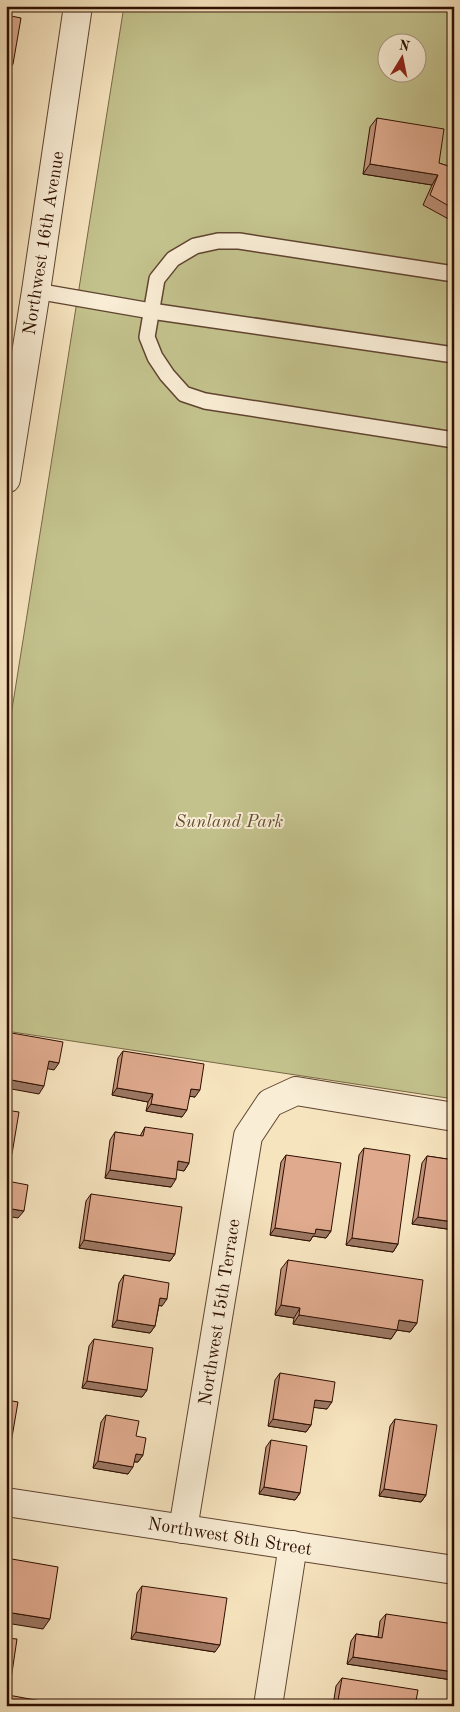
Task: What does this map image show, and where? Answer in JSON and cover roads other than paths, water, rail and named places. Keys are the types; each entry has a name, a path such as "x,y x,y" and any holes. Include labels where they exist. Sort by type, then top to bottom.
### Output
{"street":[{"name":"Northwest 16th Avenue","path":"6,479 78,6"},
{"name":"Northwest 15th Terrace","path":"183,1529 248,1136 270,1103 296,1091 454,1117"},
{"name":"Northwest 8th Street","path":"6,1502 454,1570"},
{"path":"268,1706 292,1545"}],"lane":[{"path":"454,274 240,241 218,241 195,246 173,259 157,279 147,337 155,357 167,375 184,394 205,401 454,440"},
{"path":"36,291 151,311 454,355"}],"park label":[{"name":"Sunland Park","path":"229,821"}]}
